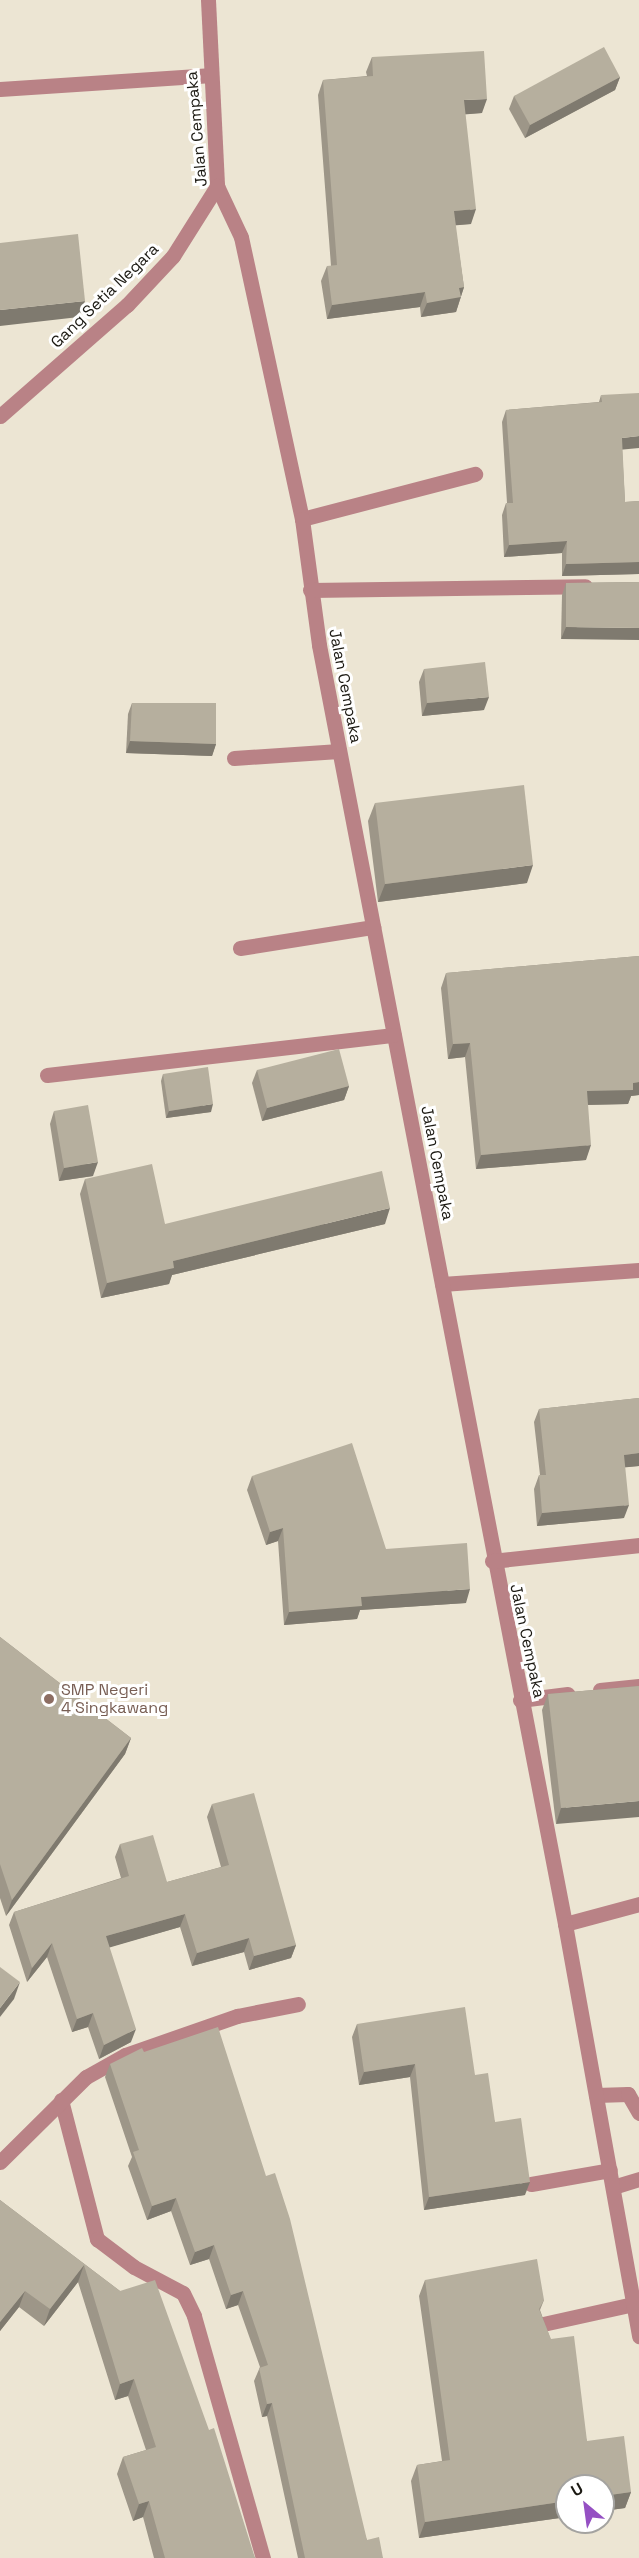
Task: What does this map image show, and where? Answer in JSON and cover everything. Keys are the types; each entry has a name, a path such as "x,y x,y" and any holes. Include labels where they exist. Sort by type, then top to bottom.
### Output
{"street":[{"name":"Jalan Cempaka","path":"208,0 209,75 217,186 241,237 302,519 332,752 373,927 394,1035 492,1561 565,1924 639,2336"},
{"path":"0,88 209,75"},
{"name":"Gang Setia Negara","path":"0,416 127,304 173,256 217,186"},
{"path":"302,519 475,474"},
{"path":"310,590 606,585"},
{"path":"234,758 332,752"},
{"path":"240,948 373,927"},
{"path":"47,1076 344,1044 394,1035"},
{"path":"442,1284 639,1270"},
{"path":"492,1561 639,1545"},
{"path":"520,1700 639,1686"},
{"path":"565,1924 639,1904"},
{"path":"0,2162 61,2100 125,2055 237,2016 298,2004"},
{"path":"596,2095 628,2094 639,2113"},
{"path":"61,2100 97,2239 135,2267 183,2293 194,2316 263,2558"},
{"path":"531,2184 610,2170"},
{"path":"613,2187 639,2179"},
{"path":"543,2324 633,2304"}],"building":[{"path":"604,47 620,77 530,125 514,96"},
{"path":"484,51 487,99 464,100 476,209 454,211 464,287 459,288 461,297 427,303 425,292 332,305 327,266 337,265 323,80 373,76 372,57"},
{"path":"78,234 85,301 0,310 0,243"},
{"path":"639,393 639,436 622,438 625,502 639,501 639,562 566,564 567,541 509,545 506,503 513,503 506,410 602,402 601,395"},
{"path":"639,582 639,628 566,627 566,583"},
{"path":"485,662 489,697 427,703 424,669"},
{"path":"132,703 216,703 216,744 130,741"},
{"path":"524,785 533,865 385,884 375,803"},
{"path":"639,956 639,1082 633,1083 633,1090 587,1091 591,1145 481,1155 470,1043 453,1044 446,973"},
{"path":"339,1049 349,1086 267,1108 257,1070"},
{"path":"208,1067 213,1104 169,1111 163,1074"},
{"path":"88,1105 98,1162 64,1168 54,1111"},
{"path":"152,1164 165,1224 382,1171 390,1208 173,1261 174,1268 107,1283 85,1179"},
{"path":"639,1398 639,1453 624,1455 629,1505 542,1513 539,1475 546,1475 539,1409"},
{"path":"352,1443 386,1549 467,1543 470,1589 361,1597 362,1606 289,1612 283,1528 270,1532 252,1476"},
{"name":"SMP Negeri 4 Singkawang","path":"0,1637 131,1738 12,1900 0,1864"},
{"path":"639,1686 639,1801 561,1808 548,1694"},
{"path":"254,1793 296,1945 254,1956 249,1938 197,1953 185,1914 106,1936 136,2029 104,2045 93,2013 77,2019 52,1943 32,1968 14,1912 129,1876 120,1844 153,1835 167,1882 229,1865 212,1804"},
{"path":"0,1967 20,1982 0,2008"},
{"path":"465,2007 475,2075 488,2073 495,2122 521,2118 530,2182 429,2197 415,2064 364,2072 357,2024"},
{"path":"218,2027 266,2176 275,2173 290,2219 367,2540 379,2537 383,2558 305,2558 272,2403 267,2404 259,2368 268,2365 243,2291 231,2295 214,2245 195,2252 176,2198 152,2206 133,2152 139,2150 110,2064 142,2048 144,2052"},
{"path":"0,2200 120,2291 155,2280 209,2430 214,2428 255,2558 165,2558 149,2501 139,2504 123,2457 156,2447 134,2379 120,2384 84,2265 50,2309 25,2291 0,2322"},
{"path":"537,2259 544,2300 539,2309 551,2339 574,2336 587,2441 624,2436 631,2492 615,2494 615,2474 555,2474 555,2503 425,2522 417,2465 450,2460 425,2280"}],"place":[{"name":"SMP Negeri 4 Singkawang","path":"49,1699"}]}
